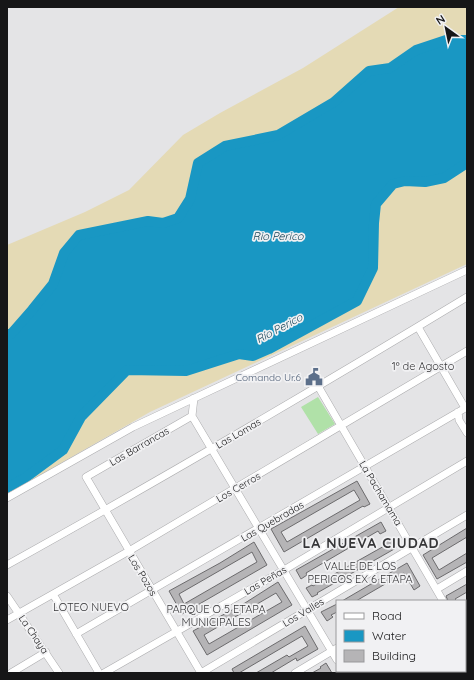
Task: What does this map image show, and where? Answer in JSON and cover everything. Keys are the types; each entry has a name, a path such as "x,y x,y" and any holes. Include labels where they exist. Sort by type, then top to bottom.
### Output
{"street":[{"path":"7,498 133,427 467,270"},
{"name":"Las Lomas","path":"7,565 105,511 467,297"},
{"path":"418,327 466,407"},
{"name":"Los Cerros","path":"7,620 129,551 234,488 341,427 467,351"},
{"name":"La Pachamama","path":"318,386 442,600"},
{"path":"194,398 192,416 234,488 334,650 295,673"},
{"name":"Las Quebradas","path":"76,634 466,407"},
{"path":"458,412 467,434"},
{"name":"Las Barrancas","path":"86,477 192,416"},
{"name":"Las Peñas","path":"104,673 284,570 467,461"},
{"name":"Los Pozos","path":"86,477 201,673"},
{"name":"Los Valles","path":"201,673 467,515"},
{"path":"437,590 467,571"},
{"path":"53,594 99,673"},
{"name":"La Chaya","path":"7,596 59,673"},
{"path":"11,673 46,652"}],"green space":[{"path":"318,397 335,424 318,434 301,407"},
{"path":"467,628 467,673 391,673 466,672"}],"sand":[{"name":"Rio Perico","path":"399,7 467,7 467,264 150,412 7,494 7,245 85,212 129,190 183,135 303,68"}],"water":[{"name":"Rio Perico","path":"446,40 467,40 467,163 444,178 425,182 405,181 393,184 376,204 373,268 357,301 269,349 253,356 239,354 186,371 127,370 81,417 63,450 25,478 7,488 7,334 11,334 53,284 64,253 79,235 148,221 163,223 178,218 190,199 198,163 225,146 278,135 334,102 369,71 390,68 416,50"}],"building":[{"path":"357,481 370,504 364,507 363,506 284,552 271,529","holes":["354,490 360,500 287,542 281,532"]},
{"path":"381,522 386,531 380,534 378,531 306,573 307,575 301,579 296,570"},
{"path":"467,528 467,537 432,558 439,570 467,553 467,562 437,579 423,555"},
{"path":"391,539 396,548 317,593 318,594 312,597 306,588 312,585 313,586 386,545 385,542"},
{"path":"254,542 267,565 182,614 169,591 220,563","holes":["252,552 257,562 184,604 179,594"]},
{"path":"407,563 420,586 414,590 404,573 358,600 344,600"},
{"path":"278,582 292,605 207,655 193,631 245,603","holes":["276,593 282,602 209,644 204,635"]},
{"path":"467,584 467,592 455,599 456,600 448,600 446,596"},
{"path":"336,604 336,612 331,615 333,617 327,621 321,612"},
{"path":"305,626 318,649 297,661 296,658 271,673 256,673 287,655 289,657 308,646 302,636 239,673 234,673 232,669"},
{"path":"326,663 332,673 312,673 321,668 320,667"}],"waterway":[{"name":"Río Perico","path":"7,334 11,334 53,284 64,253 79,235 148,221 163,223 178,218 190,199 198,163 225,146 278,135 334,102 369,71 390,68 416,50 446,40 467,40"},
{"name":"Río Perico","path":"7,488 25,478 63,450 81,417 127,370 186,371 239,354 253,356 269,349 357,301 373,268 376,204 393,184 405,181 425,182 444,178 467,163"}],"place":[{"name":"Comando Ur.6","path":"314,377"}],"district":[{"name":"1º de Agosto","path":"423,366"},
{"name":"LA NUEVA CIUDAD","path":"371,543"},
{"name":"VALLE DE LOS PERICOS EX 6 ETAPA","path":"360,572"},
{"name":"LOTEO NUEVO","path":"91,607"},
{"name":"PARQUE O 5 ETAPA MUNICIPALES","path":"216,615"}]}
